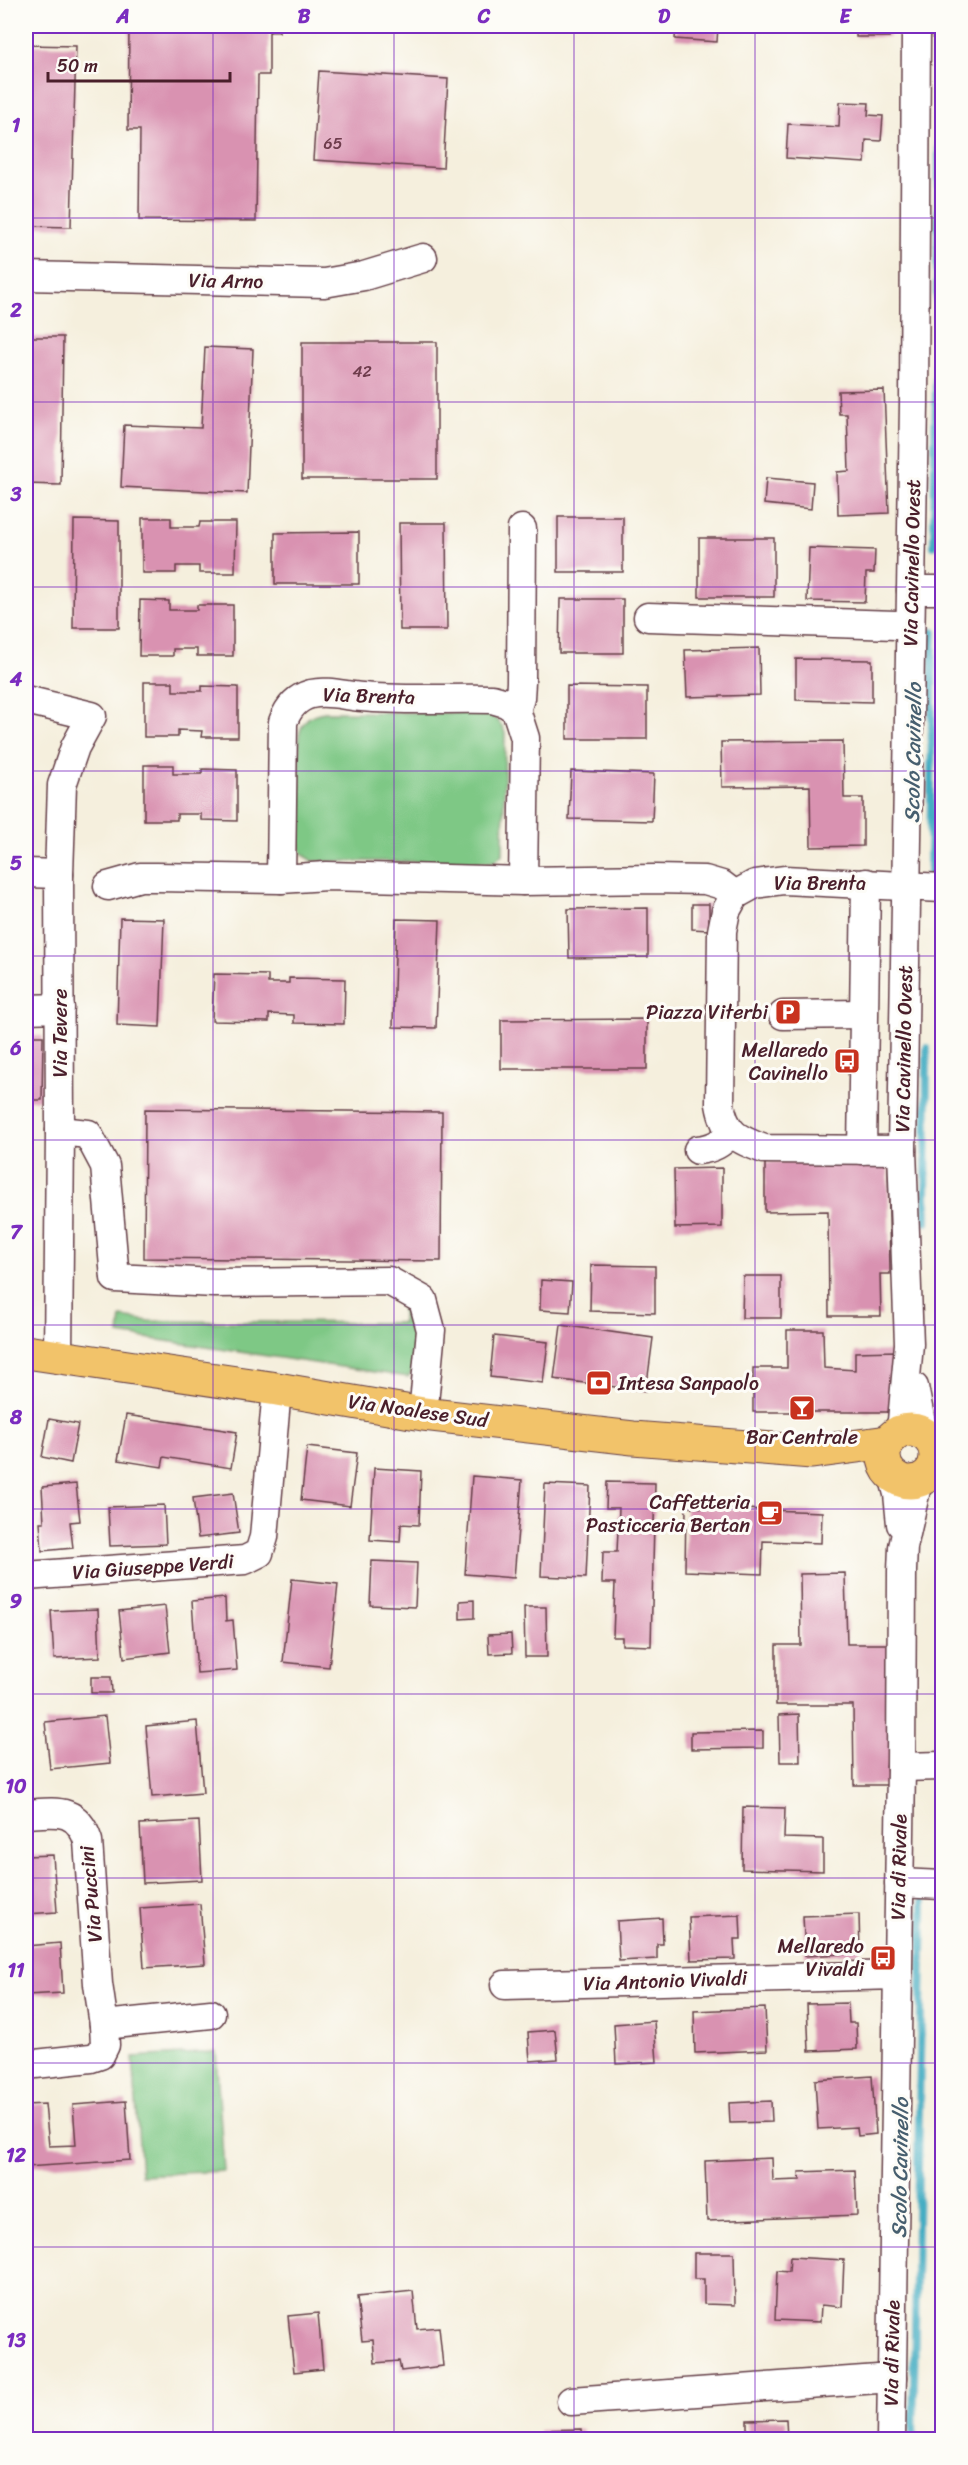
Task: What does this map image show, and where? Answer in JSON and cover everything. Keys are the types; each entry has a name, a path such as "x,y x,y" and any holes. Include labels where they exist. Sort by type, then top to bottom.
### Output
{"main road":[{"name":"Via Noalese Sud","path":"26,1352 277,1389 423,1414 633,1438 812,1452 916,1455"}],"street":[{"name":"Via Cavinello Ovest","path":"916,26 911,590 902,1150 908,1352 916,1455"},
{"name":"Via Arno","path":"26,276 324,283 364,276 423,258"},
{"path":"522,529 521,682 520,698 516,710 525,738 523,881"},
{"path":"911,590 942,590"},
{"path":"648,617 910,623"},
{"name":"Via Brenta","path":"281,879 283,722 287,710 295,701 310,694 328,692 362,697 492,699 506,703 516,710"},
{"name":"Via Tevere","path":"26,700 92,716 75,747 62,785 59,874 58,1357"},
{"path":"26,873 59,874"},
{"path":"108,886 140,877 281,879 326,876 523,881 705,880 722,885 735,895 726,911 722,931 720,1104 723,1118 731,1133 744,1142 764,1149 902,1150"},
{"name":"Via Brenta","path":"735,895 755,884 783,880 942,888"},
{"path":"862,1150 862,1014 866,883"},
{"path":"26,1009 60,1008"},
{"path":"783,1015 862,1014"},
{"path":"60,1131 88,1134 105,1166 115,1278 215,1283 390,1281 423,1300 431,1330 423,1414"},
{"path":"698,1149 720,1145 731,1133"},
{"name":"Via Giuseppe Verdi","path":"26,1576 245,1560 259,1552 264,1537 277,1389"},
{"name":"Via di Rivale","path":"891,2439 903,1547 916,1455"},
{"path":"901,1767 942,1766"},
{"name":"Via Puccini","path":"26,1814 51,1812 68,1814 83,1826 88,1841 98,1984 105,2045 100,2055 91,2058 26,2065"},
{"path":"899,1883 942,1886"},
{"name":"Via Antonio Vivaldi","path":"505,1985 898,1975"},
{"path":"104,2025 211,2013"},
{"path":"571,2401 892,2378"}],"green space":[{"path":"325,712 480,713 496,719 505,733 503,854 494,862 313,861 302,854 298,839 299,735 302,725 308,719 315,714"},
{"path":"402,1306 414,1313 420,1339 416,1364 408,1377 119,1334 121,1317 149,1321 402,1323"},
{"path":"216,2052 224,2171 141,2175 133,2057"}],"building":[{"path":"129,26 279,26 279,32 269,32 269,75 258,75 256,221 139,220 140,130 128,130"},
{"path":"676,26 718,26 717,42 675,39"},
{"path":"856,26 889,26 889,37 856,37"},
{"path":"26,45 76,46 71,227 26,226"},
{"path":"319,71 448,79 443,168 313,160"},
{"path":"840,102 869,103 868,115 883,116 881,141 866,140 865,163 786,158 788,124 839,127"},
{"path":"26,337 63,337 61,485 26,484"},
{"path":"302,342 437,342 437,479 302,479"},
{"path":"205,347 253,349 247,493 121,487 124,425 201,428"},
{"path":"884,390 889,513 838,515 837,472 849,471 847,414 839,414 838,391"},
{"path":"766,478 813,482 811,509 764,504"},
{"path":"558,517 623,517 623,572 558,572"},
{"path":"142,518 171,518 171,527 199,527 200,522 236,522 235,573 199,573 199,566 176,566 176,573 142,573"},
{"path":"74,520 119,521 119,628 73,628"},
{"path":"399,523 446,523 447,630 400,630"},
{"path":"359,532 359,584 275,584 275,533"},
{"path":"699,538 774,538 774,597 699,597"},
{"path":"809,548 875,550 874,573 866,573 865,602 807,601"},
{"path":"560,599 623,599 623,653 559,653"},
{"path":"140,600 169,601 169,610 197,610 197,605 233,605 233,656 197,656 197,649 173,649 173,656 139,656"},
{"path":"759,648 760,695 687,697 685,650"},
{"path":"796,659 872,660 872,702 796,700"},
{"path":"144,682 173,682 173,691 202,691 202,686 238,687 238,737 201,737 202,731 178,730 178,737 144,737"},
{"path":"567,686 647,687 647,739 567,739"},
{"path":"843,741 844,798 863,798 863,846 811,847 810,786 722,787 721,742"},
{"path":"144,765 173,765 173,774 202,774 202,769 237,770 237,821 201,820 201,814 177,814 177,820 144,820"},
{"path":"571,771 654,774 652,821 569,819"},
{"path":"692,904 709,904 709,930 692,929"},
{"path":"648,908 648,957 569,958 568,909"},
{"path":"120,918 164,919 160,1027 117,1025"},
{"path":"396,919 440,920 436,1028 393,1027"},
{"path":"214,974 268,975 268,983 289,983 289,978 345,979 344,1024 294,1023 294,1015 269,1014 269,1022 212,1021"},
{"path":"647,1019 647,1069 501,1069 501,1020"},
{"path":"26,1036 43,1036 42,1100 26,1100"},
{"path":"145,1109 442,1112 441,1261 144,1258"},
{"path":"888,1161 890,1274 880,1274 881,1316 829,1316 828,1211 765,1212 765,1162"},
{"path":"722,1168 722,1227 675,1228 674,1169"},
{"path":"591,1265 655,1266 655,1313 590,1311"},
{"path":"743,1276 781,1276 781,1318 742,1318"},
{"path":"541,1280 572,1282 570,1312 540,1310"},
{"path":"561,1325 653,1338 646,1391 554,1379"},
{"path":"787,1330 823,1330 824,1368 855,1370 855,1352 897,1351 897,1381 891,1381 892,1412 753,1412 753,1368 787,1368"},
{"path":"494,1336 548,1342 543,1383 490,1377"},
{"path":"126,1415 237,1432 231,1468 164,1457 162,1467 118,1460"},
{"path":"49,1419 78,1424 71,1463 42,1457"},
{"path":"307,1447 357,1453 350,1506 301,1500"},
{"path":"374,1468 421,1471 419,1525 401,1524 400,1542 370,1540"},
{"path":"472,1476 522,1480 514,1578 465,1574"},
{"path":"607,1482 655,1483 651,1646 622,1645 622,1637 613,1637 615,1583 602,1583 603,1552 617,1552 619,1508 606,1508"},
{"path":"76,1484 80,1521 70,1522 73,1548 42,1551 40,1522 44,1522 42,1487"},
{"path":"545,1484 590,1486 586,1578 541,1576"},
{"path":"233,1493 239,1533 198,1538 193,1498"},
{"path":"164,1505 166,1544 110,1546 108,1507"},
{"path":"686,1507 822,1512 821,1543 763,1541 762,1574 685,1571"},
{"path":"372,1561 417,1563 415,1607 370,1605"},
{"path":"845,1573 847,1644 891,1644 892,1785 854,1785 853,1705 776,1705 776,1645 801,1645 800,1574"},
{"path":"292,1579 338,1584 329,1667 283,1662"},
{"path":"225,1598 226,1621 233,1620 237,1670 197,1673 192,1601"},
{"path":"474,1600 474,1618 460,1619 460,1601"},
{"path":"165,1606 170,1652 124,1658 119,1611"},
{"path":"524,1607 546,1607 547,1657 525,1657"},
{"path":"98,1609 100,1657 54,1659 51,1611"},
{"path":"511,1634 512,1653 489,1654 488,1635"},
{"path":"91,1677 111,1677 112,1693 91,1693"},
{"path":"799,1714 800,1762 780,1762 779,1715"},
{"path":"105,1716 110,1763 50,1769 45,1722"},
{"path":"197,1721 203,1793 152,1797 146,1726"},
{"path":"763,1731 763,1748 691,1749 691,1732"},
{"path":"743,1807 785,1808 784,1838 823,1839 823,1871 742,1869"},
{"path":"199,1821 202,1880 143,1883 140,1824"},
{"path":"53,1855 57,1912 26,1914 26,1856"},
{"path":"200,1904 205,1964 144,1968 140,1908"},
{"path":"859,1914 860,1953 805,1956 803,1916"},
{"path":"740,1915 741,1939 734,1939 735,1959 691,1960 689,1917"},
{"path":"662,1918 663,1944 657,1944 657,1959 619,1961 617,1921"},
{"path":"60,1943 63,1993 26,1995 26,1946"},
{"path":"848,2003 849,2023 856,2023 857,2049 809,2051 807,2004"},
{"path":"765,2008 767,2050 695,2053 694,2011"},
{"path":"654,2021 657,2062 616,2064 614,2024"},
{"path":"555,2030 558,2059 530,2061 528,2032"},
{"path":"872,2076 876,2134 858,2136 857,2127 818,2129 815,2080"},
{"path":"126,2101 130,2160 26,2167 26,2105 45,2104 49,2146 76,2145 73,2105"},
{"path":"771,2101 772,2122 730,2123 729,2103"},
{"path":"772,2158 773,2181 800,2180 799,2172 855,2170 857,2215 707,2221 705,2161"},
{"path":"694,2253 734,2253 735,2305 704,2304 704,2279 694,2279"},
{"path":"790,2257 844,2260 842,2307 821,2305 820,2322 775,2320 777,2271 789,2272"},
{"path":"413,2291 417,2329 439,2327 443,2366 401,2371 399,2361 375,2363 373,2340 362,2341 357,2297"},
{"path":"318,2313 323,2369 294,2372 288,2316"},
{"path":"786,2419 787,2440 747,2440 747,2420"},
{"path":"582,2429 583,2440 540,2440 539,2430"}],"waterway":[{"name":"Scolo Cavinello","path":"934,546 941,26"},
{"name":"Scolo Cavinello","path":"930,874 933,632"},
{"name":"Scolo Cavinello","path":"926,1222 927,1048"},
{"name":"Scolo Cavinello","path":"913,2440 923,1898"}],"place":[{"name":"Piazza Viterbi","path":"788,1012"},
{"name":"Mellaredo Cavinello","path":"847,1061"},
{"name":"Intesa Sanpaolo","path":"599,1383"},
{"name":"Bar Centrale","path":"802,1408"},
{"name":"Caffetteria Pasticceria Bertan","path":"770,1513"},
{"name":"Mellaredo Vivaldi","path":"883,1958"}]}
